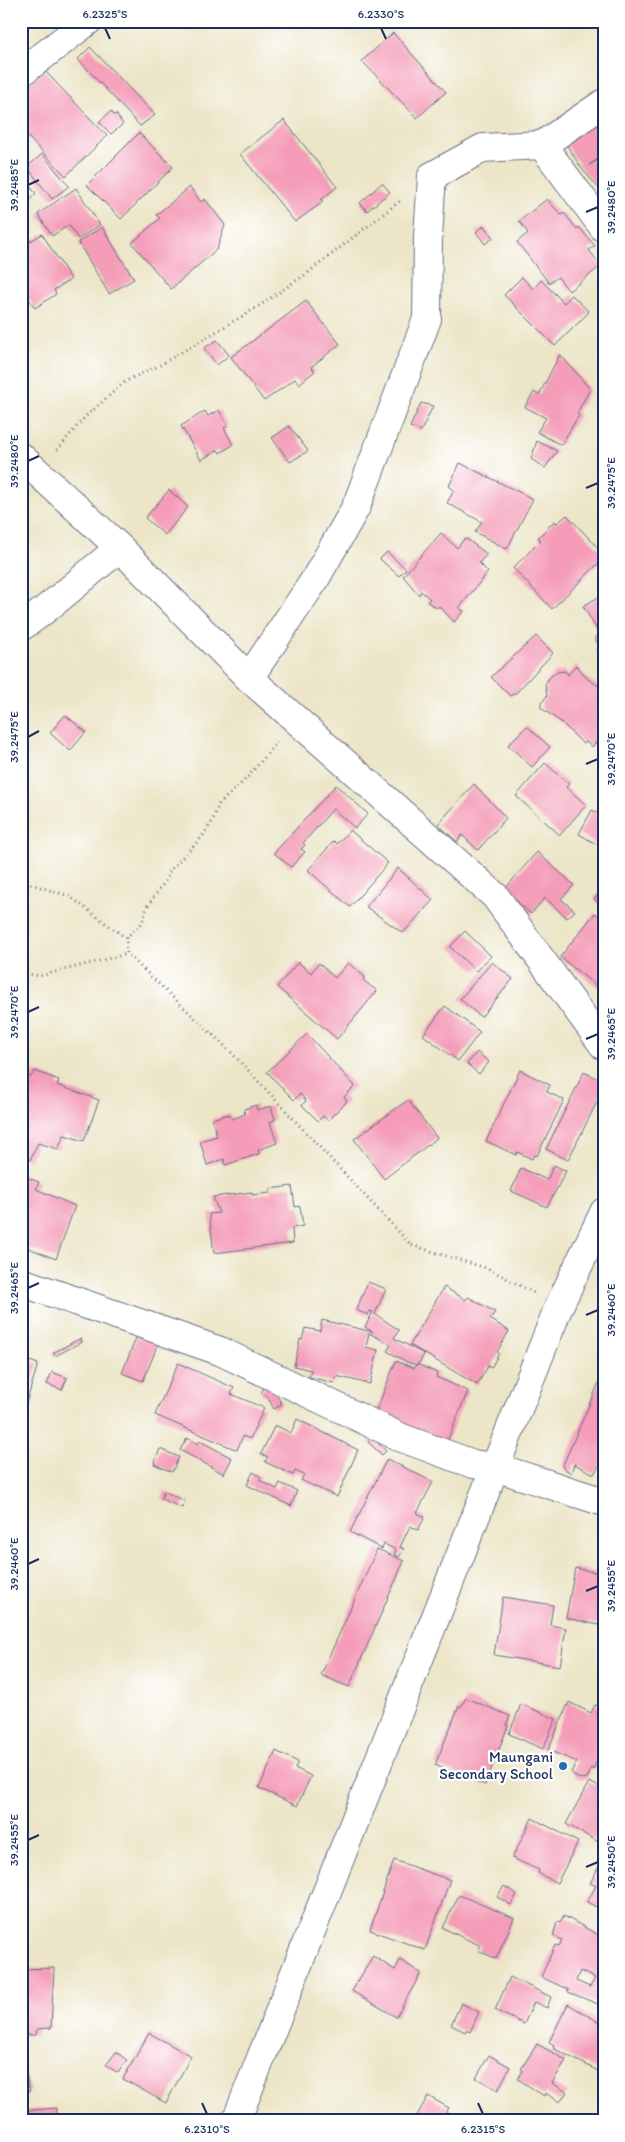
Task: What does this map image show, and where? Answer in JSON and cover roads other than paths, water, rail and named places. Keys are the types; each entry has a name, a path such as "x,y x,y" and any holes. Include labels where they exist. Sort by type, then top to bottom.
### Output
{"street":[{"path":"21,73 88,21"},
{"path":"249,678 314,581 356,508 427,319 428,237 432,176 483,148 542,145 604,103"},
{"path":"542,145 604,228"},
{"path":"30,464 120,548 249,678 496,896 604,1046"},
{"path":"21,626 38,616 66,590 120,548"},
{"path":"236,2121 559,1306 604,1212"},
{"path":"21,1282 220,1351 402,1438 473,1464 495,1467 604,1502"}],"place":[{"name":"Maungani Secondary School","path":"563,1766"}]}
